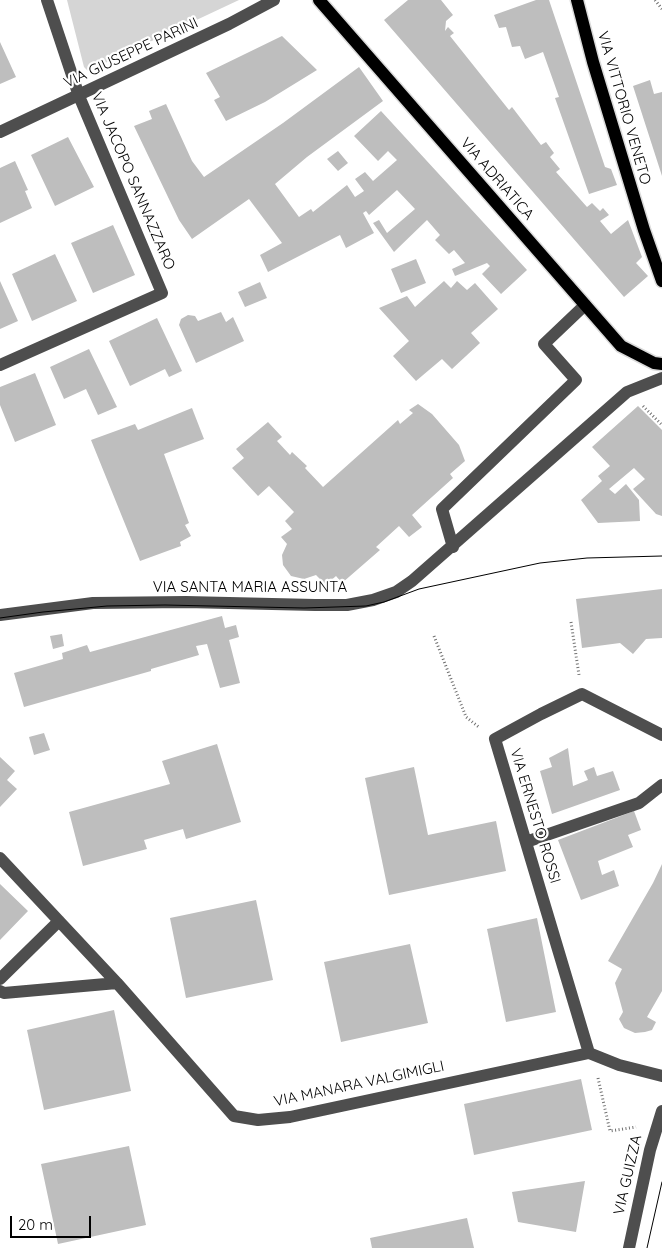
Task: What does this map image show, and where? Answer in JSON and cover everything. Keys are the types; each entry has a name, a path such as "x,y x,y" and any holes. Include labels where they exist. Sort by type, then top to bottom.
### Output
{"main road":[{"name":"VIA ADRIATICA","path":"319,0 621,346 654,363 662,364"},
{"name":"VIA VITTORIO VENETO","path":"577,0 596,71 644,230 662,281"}],"street":[{"name":"VIA JACOPO SANNAZZARO","path":"0,365 162,293 79,96 47,0"},
{"name":"VIA GIUSEPPE PARINI","path":"0,132 229,24 274,0"},
{"path":"453,547 442,509 576,380 544,344 585,305"},
{"name":"VIA SANTA MARIA ASSUNTA","path":"0,615 93,603 118,602 315,605 365,602 396,592 453,547 627,392 662,378"},
{"name":"VIA ERNESTO ROSSI","path":"589,1053 495,739 582,694 662,735"},
{"path":"526,842 639,803 662,785"},
{"name":"VIA MANARA VALGIMIGLI","path":"0,858 117,983 234,1116 258,1120 290,1117 589,1053"},
{"path":"0,979 59,921"},
{"path":"0,991 4,994 117,983"},
{"path":"589,1053 619,1065 662,1076"},
{"name":"VIA GUIZZA","path":"629,1248 650,1150 662,1111"}],"path":[{"path":"655,0 662,10"},
{"path":"638,401 662,424"},
{"path":"571,622 576,658"},
{"path":"434,636 466,717 495,739"},
{"path":"598,1077 610,1131 637,1127"}],"shaded area":[{"path":"67,0 239,0 107,62 90,73 84,67"}],"building":[{"path":"408,0 441,0 453,15 446,21 445,31 448,27 454,33 450,36 509,110 512,107 541,145 546,142 554,153 550,157 560,169 556,172 587,207 592,203 600,211 603,208 609,215 600,221 611,234 628,220 642,257 636,263 648,276 624,297 384,20"},
{"path":"536,0 549,0 605,167 611,169 617,185 589,194 555,98 559,97 543,52 525,59 520,46 512,47 506,27 499,28 494,15"},
{"path":"282,36 317,70 265,102 226,121 214,100 220,97 206,73"},
{"path":"0,42 16,77 0,84"},
{"path":"359,67 383,101 307,157 275,184 299,217 311,209 313,212 347,185 355,197 364,191 355,179 365,172 373,181 397,160 388,151 378,161 354,136 381,111 527,270 501,294 482,274 490,266 487,263 455,276 452,269 465,263 454,250 449,254 435,240 440,235 427,220 394,252 373,223 379,220 387,233 415,209 397,190 369,215 366,211 363,213 374,233 346,248 340,235 268,272 260,255 282,243 249,199 192,239 179,220 134,126 152,119 149,111 166,104 192,161 204,177 283,123"},
{"path":"650,80 654,94 662,92 662,176 633,86"},
{"path":"68,137 94,187 55,206 31,155"},
{"path":"338,151 348,163 338,171 327,159"},
{"path":"15,161 28,190 25,191 32,208 0,223 0,168"},
{"path":"113,225 135,275 93,293 71,243"},
{"path":"55,254 77,301 32,321 12,274"},
{"path":"416,259 426,283 401,293 391,269"},
{"path":"0,281 18,321 0,329"},
{"path":"444,281 451,288 457,281 467,290 475,283 498,309 471,333 480,343 452,369 442,359 416,381 393,356 409,341 379,308 407,296 415,307"},
{"path":"260,282 267,298 245,307 238,292"},
{"path":"221,312 226,322 233,317 244,341 196,363 179,325 181,319 188,315 195,316 198,321"},
{"path":"157,318 182,371 169,377 165,369 130,386 109,341"},
{"path":"89,349 117,407 98,415 86,389 64,399 50,367"},
{"path":"35,373 56,425 15,442 0,405 0,387"},
{"path":"418,404 432,414 459,445 465,461 450,474 453,478 412,515 422,527 409,537 399,526 376,547 380,550 342,583 336,576 326,585 316,575 304,579 291,576 283,565 282,555 287,544 281,537 292,529 285,521 294,512 269,486 258,496 232,468 244,458 236,449 268,422 282,437 277,441 290,455 292,452 307,466 305,468 323,487 398,420 400,424 413,413 409,410"},
{"path":"638,406 662,430 662,516 656,514 633,489 645,479 634,468 609,489 615,494 626,484 639,500 640,521 598,523 581,500 602,481 598,476 610,466 592,447"},
{"path":"192,408 204,439 164,454 189,523 185,525 191,536 180,542 181,546 140,561 91,440 135,424 138,430"},
{"path":"662,589 662,638 646,639 633,654 620,643 582,648 576,599"},
{"path":"222,616 225,628 236,625 239,637 229,640 240,683 220,688 207,644 196,646 199,655 151,669 151,671 24,707 14,673 63,659 62,653 87,645 90,652"},
{"path":"62,634 64,646 53,649 50,636"},
{"path":"44,733 50,750 34,755 29,737"},
{"path":"217,744 241,822 186,839 183,829 144,840 147,849 83,866 69,812 170,784 162,761"},
{"path":"568,748 573,786 588,780 584,771 594,767 597,776 613,771 620,790 552,814 540,771 552,767 549,758"},
{"path":"0,757 15,771 7,780 17,789 0,807"},
{"path":"414,767 428,835 496,821 506,871 389,895 365,778"},
{"path":"634,811 641,830 628,835 633,847 598,861 602,875 614,870 619,886 581,900 558,840"},
{"path":"662,864 662,991 647,1017 656,1022 652,1030 635,1033 624,1028 619,1019 623,1012 615,983 622,969 608,961"},
{"path":"0,884 28,911 0,940"},
{"path":"256,900 273,980 186,998 170,918"},
{"path":"537,918 556,1012 506,1022 487,929"},
{"path":"410,944 428,1023 341,1042 324,962"},
{"path":"114,1010 131,1091 44,1110 27,1030"},
{"path":"581,1079 592,1130 474,1155 464,1104"},
{"path":"129,1146 146,1225 58,1244 41,1164"},
{"path":"585,1181 576,1232 518,1222 512,1192"},
{"path":"467,1218 474,1248 372,1248 370,1238"}],"tram line":[{"path":"0,618 107,606 165,605 304,608 366,606 384,602 419,589 540,563 587,558 662,556"},
{"path":"647,1248 662,1182"}]}
